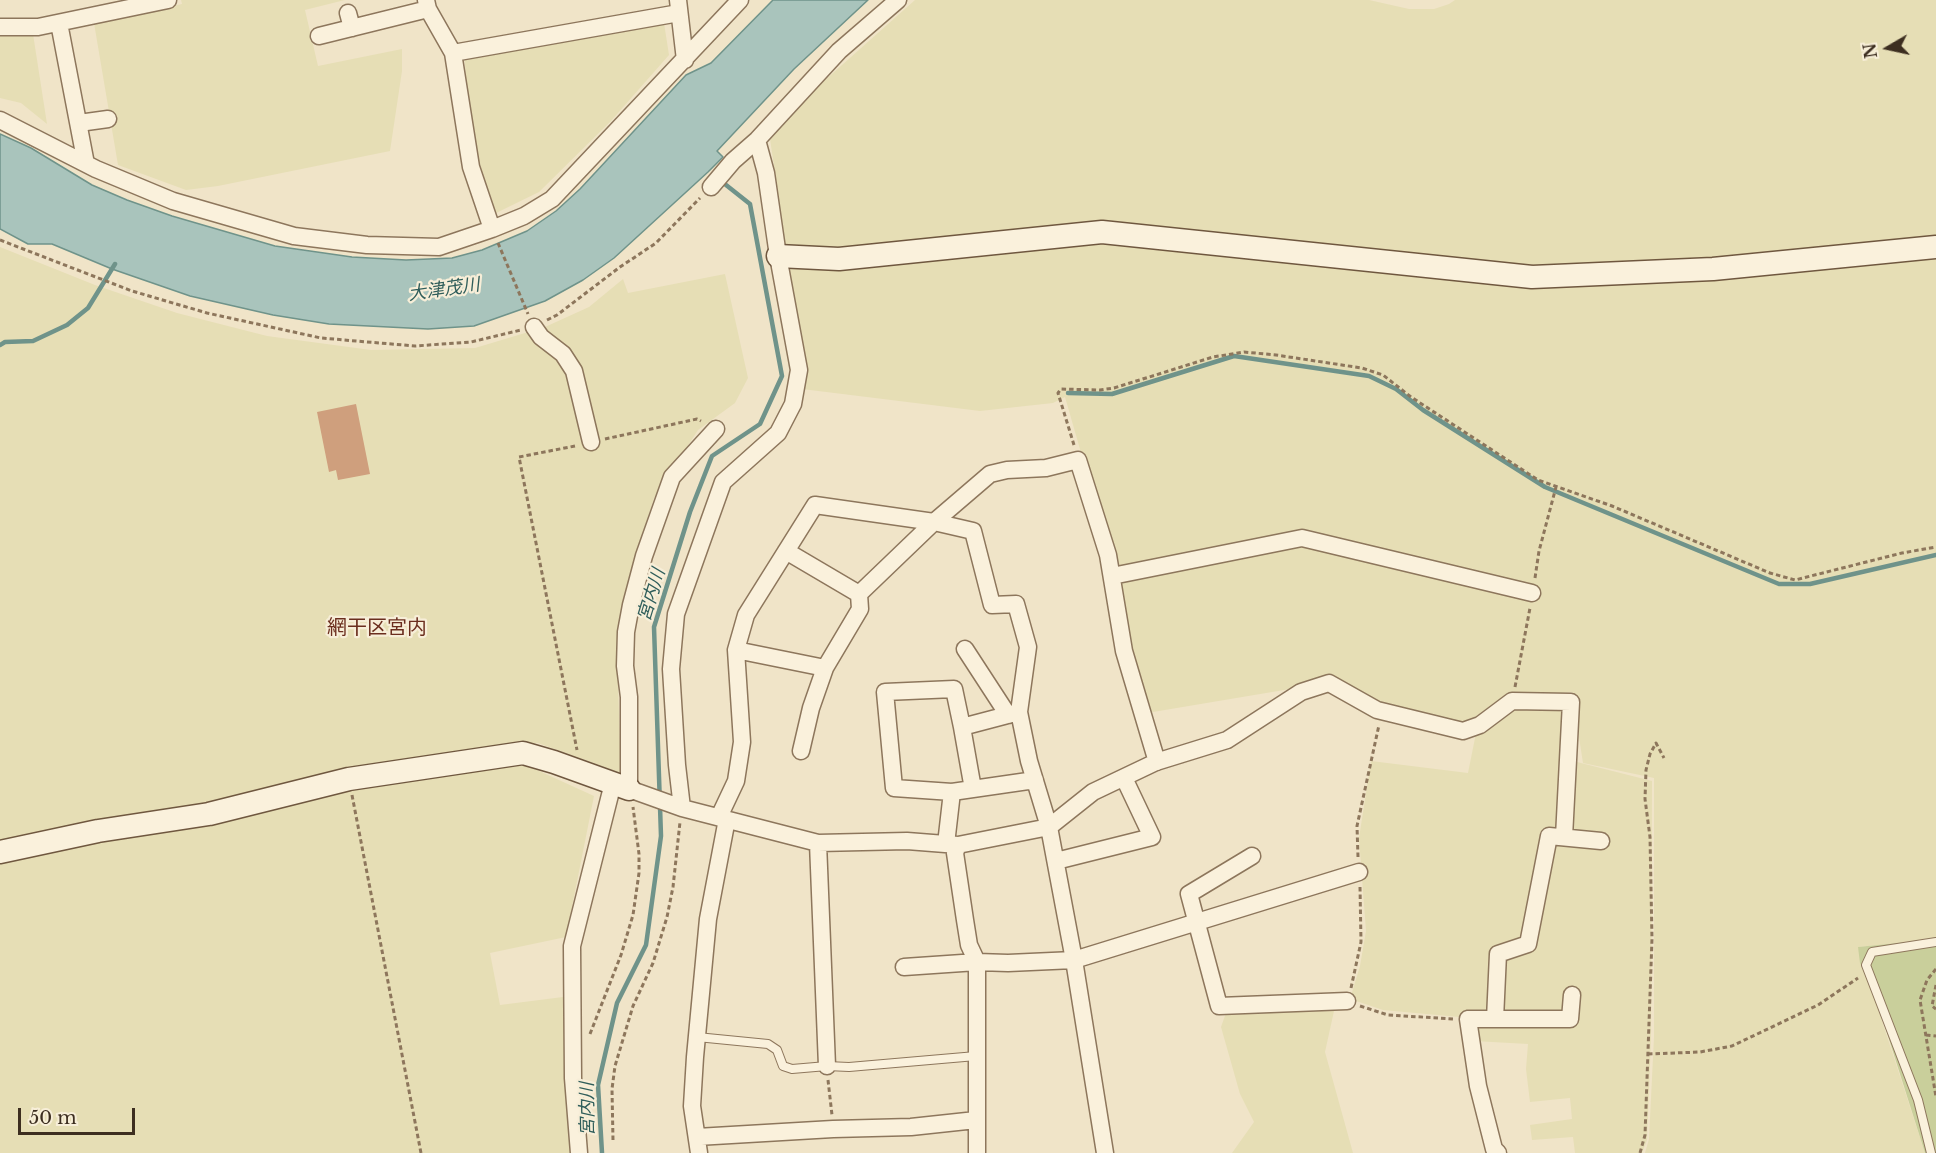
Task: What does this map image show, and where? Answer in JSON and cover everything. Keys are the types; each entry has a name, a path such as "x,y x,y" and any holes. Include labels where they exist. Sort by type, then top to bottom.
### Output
{"street":[{"path":"0,27 38,27 168,0"},
{"path":"0,120 86,164 173,201 294,236 367,245 440,247 494,234 552,199 740,0"},
{"path":"711,187 734,160 757,141 839,51 898,0"},
{"path":"320,36 350,20 427,4 453,53 471,167 494,234"},
{"path":"453,53 678,7 685,60"},
{"path":"60,23 86,164"},
{"path":"79,123 108,119"},
{"path":"682,808 671,669 676,614 723,483 778,433 793,404 799,370 778,256 766,173 757,141"},
{"path":"778,256 839,259 1102,232 1532,277 1713,269 1936,247"},
{"path":"532,324 541,337 563,354 574,371 591,442"},
{"path":"579,1153 573,1078 572,946 621,786 629,697 625,666 626,632 631,605 644,556 672,477 716,429"},
{"path":"801,752 811,708 825,668 860,609 859,594 934,522 990,474 1007,470 1046,468 1078,460 1108,555 1124,651 1157,762"},
{"path":"976,1120 910,1127 833,1129 698,1145 692,1106 708,919 723,818 736,781 742,742 736,650 746,615 815,505 934,522 974,531 992,605 1016,604 1028,647 1013,714"},
{"path":"1112,576 1302,538 1532,593"},
{"path":"786,551 859,594"},
{"path":"964,649 1013,714 1049,827 1074,960 1105,1153"},
{"path":"736,650 825,668"},
{"path":"0,852 98,831 209,814 349,779 523,753 572,768 682,808 818,843 907,841 952,844 1049,827 1093,792 1157,762 1227,740 1301,692 1329,682 1377,710 1463,731 1480,726 1512,701 1571,702 1564,837"},
{"path":"973,789 954,689 885,692 894,788 952,792 973,789 1035,780"},
{"path":"962,727 1013,714"},
{"path":"1056,861 1152,837 1124,778"},
{"path":"952,792 952,844 969,945 976,962 977,1153"},
{"path":"1495,1019 1498,954 1528,944 1549,836 1601,841"},
{"path":"818,843 827,1066"},
{"path":"1252,856 1189,894 1219,1006 1347,1001"},
{"path":"904,967 976,962 1074,960 1359,872"},
{"path":"1498,1153 1494,1149 1478,1086 1468,1018 1570,1019 1572,995"}],"lane":[{"path":"1931,1153 1918,1100 1866,965 1872,952 1936,942"},
{"path":"697,1037 768,1044 777,1050 783,1066 792,1069 849,1067 976,1056"}],"path":[{"path":"0,240 132,291 207,313 321,338 415,346 471,342 557,315 656,243 711,187"},
{"path":"494,234 532,324"},
{"path":"1078,460 1058,393 1061,389 1114,388 1213,357 1244,352 1276,355 1362,368 1383,375 1419,402 1538,480 1612,506 1770,573 1795,580 1902,553 1936,547"},
{"path":"572,768 577,749 519,457 697,419 716,429"},
{"path":"1640,1153 1645,1135 1653,939 1650,837 1645,799 1646,770 1650,754 1656,743 1664,758"},
{"path":"349,779 421,1153"},
{"path":"587,1041 621,955 633,915 639,854 638,835 621,786"},
{"path":"613,1140 612,1089 615,1066 633,1006 652,963 667,917 673,887 682,808"},
{"path":"1936,969 1927,980 1920,1000 1936,1097"},
{"path":"1648,1054 1700,1052 1732,1046 1818,1005 1858,978"},
{"path":"1936,985 1932,1006 1936,1009"},
{"path":"1347,1001 1388,1015 1468,1018"},
{"path":"1926,1035 1936,1036"},
{"path":"827,1066 833,1129"}],"shaded area":[{"path":"181,0 345,0 305,10 318,66 402,49 402,71 390,151 218,186 186,190 118,165 94,23 182,4"},
{"path":"915,0 1369,0 1409,9 1434,9 1455,0 1936,0 1936,939 1858,947 1925,1153 1645,1153 1649,1139 1654,1037 1654,778 1583,763 1572,692 1509,698 1467,725 1378,705 1333,679 1290,689 1147,713 1090,484 1065,397 1053,403 980,411 802,389 778,240 777,186 770,139 787,114"},
{"path":"664,23 669,55 610,122 539,192 492,215 472,140 464,55"},
{"path":"0,34 33,34 47,124 21,103 0,98"},
{"path":"0,247 95,285 177,313 267,336 371,350 475,348 545,327 589,307 623,279 628,293 725,274 748,378 735,403 698,430 654,498 629,577 617,654 621,773 538,743 306,778 231,798 0,845"},
{"path":"1558,707 1573,731 1573,761 1652,781 1651,1039 1647,1140 1642,1153 1575,1153 1573,1137 1532,1140 1530,1125 1572,1119 1570,1098 1530,1102 1526,1069 1528,1044 1474,1041 1470,1018 1383,1010 1350,999 1360,966 1366,931 1359,838 1371,761 1468,773 1476,733 1516,708"},
{"path":"526,765 594,796 566,937 490,953 500,1005 563,997 567,1114 572,1153 0,1153 0,862 357,787"},
{"path":"1313,994 1325,995 1336,1002 1325,1052 1353,1153 1232,1153 1254,1122 1240,1094 1221,1027 1226,1013"}],"green space":[{"path":"1936,939 1936,1153 1925,1153 1875,995 1860,963 1858,947"}],"water":[{"name":"大津茂川","path":"773,0 868,0 794,69 717,151 723,157 614,258 583,280 545,301 474,326 428,329 329,324 273,315 190,296 112,269 52,244 28,244 0,229 0,134 31,148 92,185 127,200 172,216 275,246 352,257 406,260 452,258 482,250 527,231 556,211 580,189 686,75 711,63"}],"building":[{"path":"356,404 370,474 338,480 336,470 329,472 317,412"}],"waterway":[{"name":"宮内川","path":"602,1153 598,1085 617,1003 646,945 661,836 654,627 690,512 712,456 760,424 782,376 750,204 721,181"},
{"path":"0,345 5,342 33,341 67,325 88,308 115,264"},
{"path":"1068,393 1112,394 1234,356 1369,376 1396,389 1423,410 1545,487 1779,584 1810,584 1936,555"}],"district":[{"name":"網干区宮内","path":"377,628"}]}
